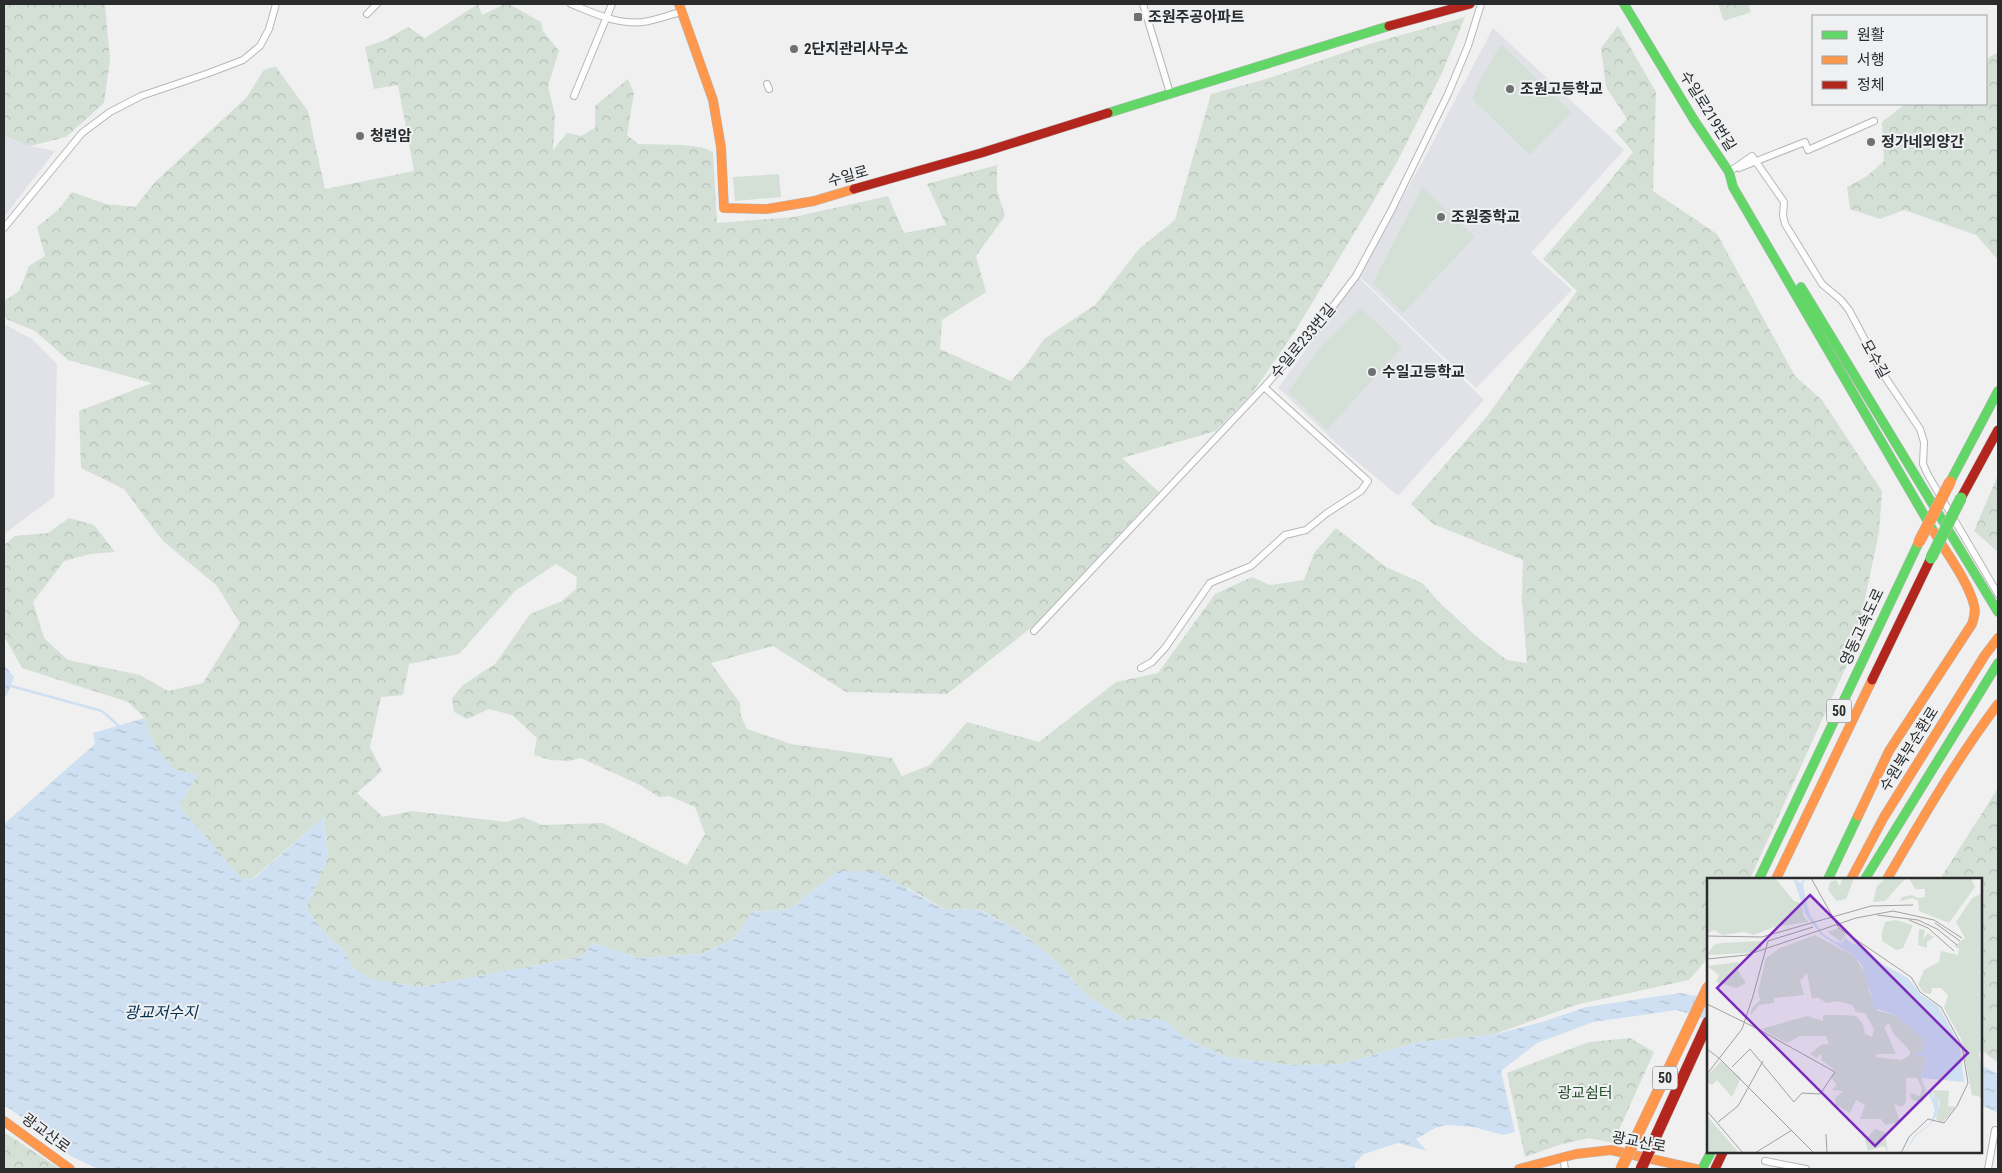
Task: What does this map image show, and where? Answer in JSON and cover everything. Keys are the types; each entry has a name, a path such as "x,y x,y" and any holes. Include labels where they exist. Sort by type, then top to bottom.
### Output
{"main road":[{"path":"1170,93 1394,24 1470,4"},
{"name":"수일로219번길","path":"1624,4 1694,120 1729,172"},
{"name":"수일로","path":"680,8 713,100 721,147 724,208 767,210 814,201 981,153 1170,93"},
{"path":"1729,172 1998,612"},
{"path":"1729,172 1733,187 1967,588 1974,605 1975,615 1966,636 1889,751 1828,878"},
{"name":"영동고속도로","path":"1759,878 1919,542 1998,391"},
{"name":"50","path":"1776,878 1931,558 1998,430"},
{"name":"수원북부순환로","path":"1852,878 1884,817 1985,655 1998,638"},
{"name":"수원북부순환로","path":"1866,878 1998,663"},
{"path":"1888,878 1967,745 1998,704"},
{"name":"50","path":"1621,1169 1707,989"},
{"name":"50","path":"1641,1169 1707,1024"},
{"name":"광교산로","path":"4,1121 70,1169"},
{"name":"광교산로","path":"1519,1169 1592,1150 1611,1150 1696,1169"},
{"path":"1702,1169 1710,1153"},
{"path":"1715,1169 1723,1153"}],"street":[{"path":"4,228 82,133 110,112 141,96 243,60 260,46 269,29 276,4"},
{"path":"367,14 377,4"},
{"path":"571,4 606,18 623,22 642,22 680,8"},
{"path":"574,96 612,4"},
{"path":"1143,4 1170,93"},
{"name":"수일로233번길","path":"1141,668 1152,662 1165,648 1210,583 1251,566 1285,535 1306,530 1327,513 1361,491 1368,481 1264,386 1312,334 1356,276 1391,211 1448,94 1468,46 1481,4"},
{"name":"수일로219번길","path":"1729,172 1805,142 1808,150 1874,121"},
{"name":"모수길","path":"1757,162 1784,202 1783,215 1785,224 1822,284 1841,300 1849,310 1883,374 1920,429 1924,442 1923,464 1928,475 1998,594"},
{"path":"1034,631 1264,386"},
{"path":"1988,1169 1995,1130"},
{"path":"1563,1157 1565,1169"},
{"path":"1765,1161 1806,1169"}],"shaded area":[{"path":"1493,28 1624,150 1531,253 1572,290 1476,388 1359,276"},
{"path":"4,136 30,146 55,151 4,217"},
{"name":"수일고등학교","path":"1358,277 1484,400 1398,496 1348,454 1278,388"},
{"path":"4,324 32,339 57,364 54,497 4,534"}],"green space":[{"path":"4,4 105,4 110,60 104,103 66,137 30,146 4,136"},
{"path":"478,4 482,15 505,4 509,4 541,22 543,31 559,51 548,86 555,115 553,150 567,133 581,136 595,128 595,106 628,79 634,93 627,135 638,144 684,145 704,148 713,152 717,223 794,217 888,196 904,233 946,225 927,184 997,165 997,190 1005,216 976,256 986,292 942,320 940,349 1011,381 1028,362 1044,339 1095,305 1140,248 1175,220 1211,94 1266,79 1366,45 1465,17 1442,73 1396,164 1294,333 1253,392 1216,431 1122,458 1159,492 1036,624 947,694 846,692 773,646 711,663 740,703 741,716 747,729 791,744 892,758 902,776 930,765 967,722 1039,742 1116,682 1158,673 1215,594 1252,577 1270,585 1304,580 1314,553 1336,528 1386,567 1422,583 1441,604 1477,637 1507,660 1527,663 1522,598 1523,560 1433,524 1411,504 1488,415 1577,291 1543,259 1633,152 1615,131 1627,119 1606,87 1601,48 1618,26 1656,92 1653,191 1717,234 1795,376 1822,400 1882,491 1879,532 1855,647 1750,878 1707,878 1707,959 1689,980 1579,1004 1492,1035 1419,1042 1341,1064 1291,1065 1227,1057 1183,1037 1164,1020 1146,1018 1127,1021 1087,995 1051,957 1018,930 979,909 946,910 908,888 838,871 790,909 752,912 735,938 702,954 639,958 593,943 583,956 422,987 372,980 353,968 344,950 325,934 306,908 328,856 323,818 252,879 241,878 179,806 198,774 174,770 158,753 145,718 128,702 22,668 4,636 4,545 15,536 48,533 69,518 94,525 115,552 90,554 64,561 33,602 44,638 68,660 140,675 168,691 203,683 240,623 217,586 163,541 124,489 81,468 79,411 152,383 68,360 35,331 8,320 4,316 4,301 19,291 29,266 45,256 37,227 58,210 72,192 106,204 135,207 156,181 247,97 263,71 269,68 276,67 308,111 325,189 414,171 398,85 374,89 365,47 385,40 408,27 425,38","holes":["556,564 577,577 576,589 562,601 530,614 496,663 463,685 452,698 454,712 467,719 489,709 512,715 537,738 534,755 551,760 568,761 581,758 640,785 659,797 669,796 695,807 705,834 687,865 603,823 542,825 523,817 507,822 411,811 383,817 357,793 382,771 370,747 381,697 403,695 409,664 459,654 515,591"]},
{"path":"1718,4 1748,4 1751,12 1724,21"},
{"path":"1501,44 1571,112 1530,155 1472,99 1481,78"},
{"path":"1998,52 1998,260 1976,235 1904,210 1880,219 1850,209 1847,187 1867,176 1884,161 1882,122 1904,105 1987,105 1987,58"},
{"path":"779,174 781,197 735,201 733,177"},
{"path":"1422,187 1475,237 1403,313 1373,283"},
{"path":"1361,308 1402,347 1327,430 1288,392 1322,345"},
{"path":"1998,475 1998,552 1974,531"},
{"path":"1998,788 1998,1063 1982,1051 1982,878 1941,878"},
{"name":"광교쉼터","path":"1630,1038 1654,1052 1613,1143 1589,1138 1559,1145 1525,1157 1507,1073 1589,1042"},
{"path":"4,1132 60,1169 4,1169"}],"water":[{"path":"4,665 14,677 7,695 4,697"},
{"name":"광교저수지","path":"145,718 149,733 156,746 174,770 198,774 179,806 241,878 253,879 323,818 328,857 306,908 325,934 344,950 353,968 372,980 422,987 583,956 593,943 639,958 702,954 735,938 752,912 790,909 838,871 876,871 945,910 978,909 1018,930 1051,957 1087,995 1127,1021 1146,1018 1165,1020 1183,1037 1227,1057 1291,1065 1341,1064 1419,1042 1492,1035 1542,1022 1586,1007 1680,993 1707,998 1707,1020 1677,1010 1593,1022 1537,1043 1501,1071 1515,1132 1503,1135 1474,1127 1449,1125 1437,1127 1416,1139 1427,1151 1398,1143 1364,1154 1355,1163 1355,1169 98,1169 71,1156 29,1122 4,1105 4,824 95,744 93,733"},
{"path":"1982,1066 1998,1074 1998,1113 1982,1105"}],"waterway":[{"path":"11,686 102,711 119,726"}],"traffic: fast":[{"path":"1624,4 1694,120 1729,172"},
{"path":"1108,113 1389,26"},
{"path":"1729,172 1733,187 1934,532"},
{"path":"1801,287 1998,612"},
{"path":"1950,482 1998,391"},
{"path":"1931,558 1961,498"},
{"path":"1759,878 1919,542"},
{"path":"1866,878 1998,663"},
{"path":"1828,878 1858,816"},
{"path":"1702,1169 1710,1153"}],"traffic: slow":[{"path":"679,4 713,100 721,147 724,208 767,209 814,201 854,189"},
{"path":"1919,542 1950,482"},
{"path":"1858,816 1889,751 1972,624 1975,608 1971,596 1957,568 1934,532"},
{"path":"1852,878 1884,817 1985,655 1998,638"},
{"path":"1776,878 1872,680"},
{"path":"1888,878 1926,812 1998,704"},
{"path":"1621,1169 1707,989"},
{"path":"4,1121 70,1169"},
{"path":"1519,1169 1576,1154 1611,1150 1696,1169"}],"traffic: jam":[{"path":"1389,26 1470,4"},
{"path":"854,189 981,153 1108,113"},
{"path":"1961,498 1998,430"},
{"path":"1872,680 1931,558"},
{"path":"1641,1169 1707,1024"},
{"path":"1715,1169 1723,1153"}],"place":[{"name":"조원주공아파트","path":"1138,17"},
{"name":"2단지관리사무소","path":"794,49"},
{"name":"조원고등학교","path":"1510,89"},
{"name":"청련암","path":"360,136"},
{"name":"정가네외양간","path":"1871,142"},
{"name":"조원중학교","path":"1441,217"},
{"name":"수일고등학교","path":"1372,372"}]}
